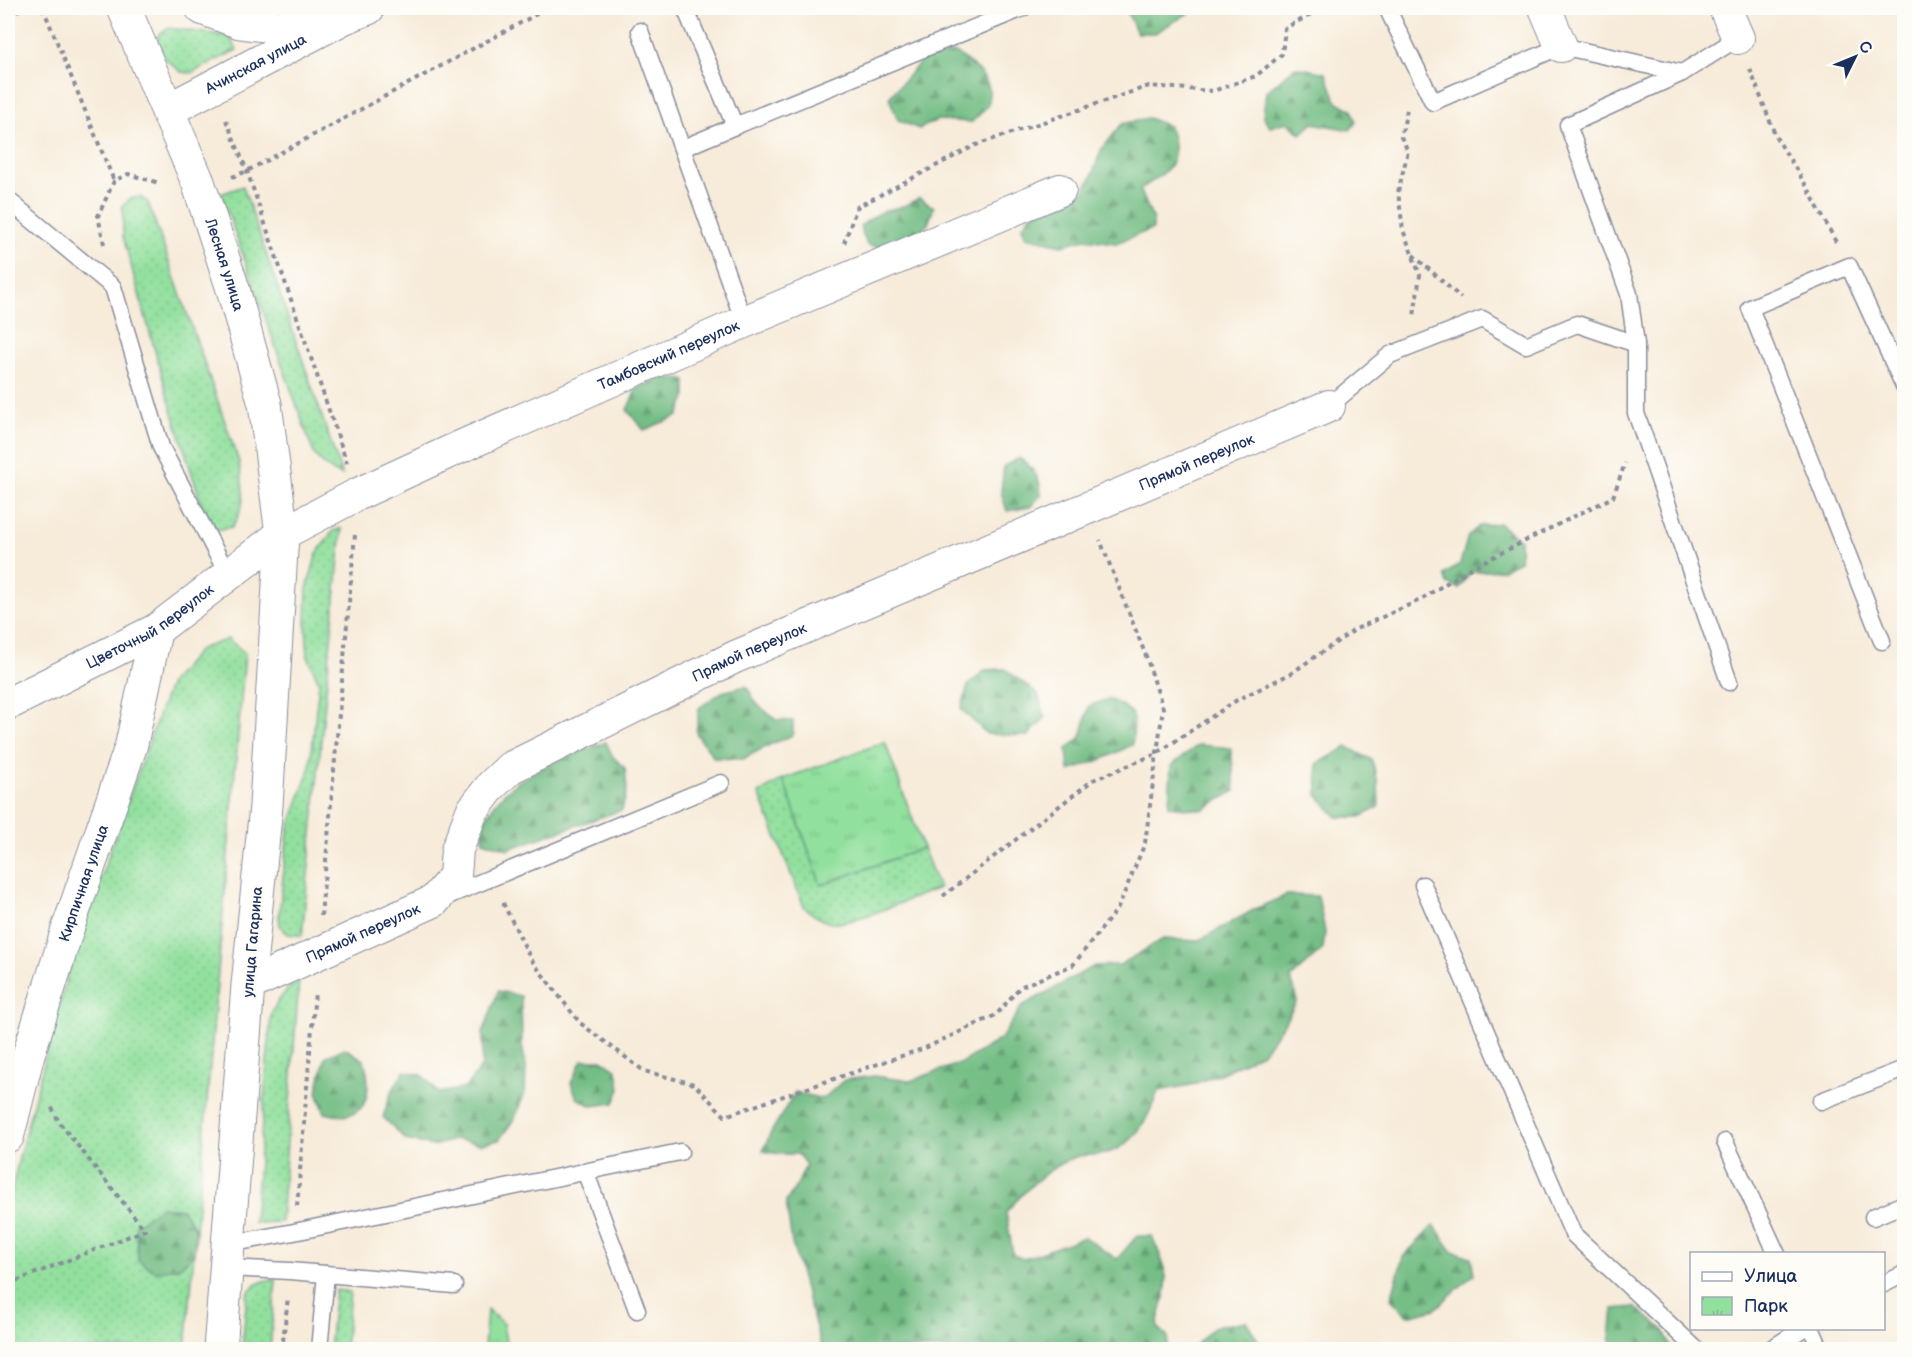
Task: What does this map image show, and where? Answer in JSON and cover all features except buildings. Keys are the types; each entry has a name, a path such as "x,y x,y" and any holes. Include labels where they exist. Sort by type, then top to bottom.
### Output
{"street":[{"name":"Лесная улица","path":"124,8 198,182 233,289 265,404 282,534"},
{"name":"Ачинская улица","path":"202,8 240,22 278,27 355,13"},
{"path":"1545,8 1561,46"},
{"path":"1725,8 1738,38"},
{"name":"Ачинская улица","path":"168,110 355,13"},
{"name":"Тамбовский переулок","path":"282,534 460,447 744,322 1060,190"},
{"name":"Прямой переулок","path":"248,986 434,901 455,876 457,850 472,811 492,785 510,768 735,657 1329,406"},
{"name":"Цветочный переулок","path":"8,704 156,630 282,534"},
{"name":"улица Гагарина","path":"220,1350 248,986 266,806 282,534"},
{"name":"Кирпичная улица","path":"8,1136 28,1056 68,928 131,746 156,630"}],"lane":[{"path":"686,8 735,126"},
{"path":"683,148 1023,8"},
{"path":"1388,8 1433,102 1561,46 1682,73"},
{"path":"640,31 744,322"},
{"path":"1729,682 1636,413 1636,344 1629,294 1568,125 1682,73 1738,38"},
{"path":"8,200 113,286 161,447 228,575"},
{"path":"1882,641 1750,308 1849,266 1905,386"},
{"path":"1329,406 1390,356 1482,319 1526,345 1577,324 1636,344"},
{"path":"434,901 721,783"},
{"path":"1423,885 1573,1234 1697,1350"},
{"path":"1821,1101 1905,1069"},
{"path":"1725,1142 1776,1252"},
{"path":"227,1256 585,1171 680,1152"},
{"path":"585,1171 637,1310"},
{"path":"1873,1217 1905,1204"},
{"path":"227,1256 326,1274 454,1285"},
{"path":"319,1350 326,1274"},
{"path":"1885,1284 1905,1274"},
{"path":"1768,1350 1802,1330"},
{"path":"1811,1330 1821,1350"}],"path":[{"path":"8,14 24,8"},
{"path":"43,8 114,181"},
{"path":"113,286 98,216 114,181 128,174 163,184 220,182 247,171 548,8"},
{"path":"830,286 857,207 976,145 1149,86 1213,91 1256,76 1282,54 1285,28 1324,8"},
{"path":"1738,38 1776,137 1807,187 1849,266"},
{"path":"213,88 247,171 358,495"},
{"path":"1390,356 1416,314 1420,275 1403,230 1398,192 1408,151 1401,137 1410,95 1427,89"},
{"path":"1412,255 1482,319"},
{"path":"943,896 1093,780 1155,754 1237,700 1290,674 1356,629 1420,600 1467,570 1613,497 1640,423"},
{"path":"491,878 532,961 579,1023 644,1071 694,1084 725,1116 925,1048 996,1015 1020,987 1073,966 1118,908 1144,843 1163,708 1146,656 1087,508"},
{"path":"8,1284 146,1230 59,1122 50,1103"}],"green space":[{"path":"1125,8 1197,8 1155,33 1137,33"},
{"path":"169,28 229,36 237,50 191,73 181,72 161,55 156,44 159,34"},
{"path":"954,52 975,67 986,80 990,96 985,109 972,122 937,120 919,129 898,120 889,98 922,60"},
{"path":"1295,67 1326,73 1336,101 1352,110 1356,122 1350,130 1313,123 1301,134 1287,122 1270,127 1263,116 1266,92"},
{"path":"1148,118 1169,126 1174,148 1174,157 1166,171 1140,189 1153,220 1153,229 1116,243 1085,239 1062,245 1026,237 1022,227 1031,215 1069,201 1083,192 1092,176 1101,150 1122,124"},
{"path":"243,186 342,475 323,464 314,454 221,194"},
{"path":"140,197 148,202 239,462 243,496 240,511 232,527 216,530 201,503 168,397 123,237 123,206 130,199"},
{"path":"919,198 934,207 928,224 918,233 883,248 867,245 860,226 881,212 904,206"},
{"path":"661,377 686,380 686,397 678,416 644,430 627,410 636,389"},
{"path":"1019,458 1035,473 1040,483 1041,495 1030,507 1007,511 1001,492 1004,466"},
{"path":"1499,523 1520,540 1520,561 1501,570 1471,572 1459,588 1447,584 1444,575 1460,564 1468,536 1479,526"},
{"path":"342,528 302,936 288,934 280,926 279,915 288,831 310,767 319,682 308,657 307,588 317,553 333,531"},
{"path":"228,639 245,653 186,1349 8,1350 8,1206 72,958 170,683 200,649"},
{"path":"1005,669 1038,694 1045,718 1028,736 987,734 961,709 968,686 985,670"},
{"path":"746,686 757,704 776,720 793,721 793,735 743,759 714,758 696,733 699,708 722,692"},
{"path":"1108,699 1124,707 1132,715 1134,727 1132,745 1069,771 1067,749 1081,737 1089,706"},
{"path":"606,742 613,757 625,768 627,790 622,810 508,849 483,841 485,820 508,790 538,770"},
{"path":"885,742 923,848 821,885 783,779"},
{"path":"1198,745 1231,748 1235,791 1202,810 1169,806 1171,766"},
{"path":"1347,747 1372,760 1378,783 1379,807 1360,817 1337,817 1318,796 1317,764"},
{"path":"783,779 821,885 923,848 939,888 841,923 828,922 814,915 804,907 759,793"},
{"path":"1287,895 1318,896 1325,932 1323,949 1291,978 1297,1001 1262,1053 1191,1085 1158,1091 1146,1120 1126,1144 1107,1153 1075,1157 1055,1167 1029,1188 1006,1212 1013,1255 1024,1259 1084,1237 1117,1259 1137,1236 1152,1236 1166,1274 1165,1293 1157,1326 1168,1337 1167,1349 822,1349 792,1243 786,1202 806,1165 798,1154 763,1151 770,1134 795,1092 823,1099 844,1080 874,1076 910,1081 961,1063 1001,1039 1022,1006 1094,966 1120,965 1163,939 1198,941 1257,908"},
{"path":"299,980 281,1222 254,1223 271,1014 282,996"},
{"path":"498,991 521,996 522,1046 526,1066 525,1092 515,1118 499,1140 481,1144 456,1139 434,1146 406,1140 383,1117 391,1093 404,1071 422,1075 439,1093 465,1088 482,1066 483,1033"},
{"path":"345,1048 364,1060 368,1084 364,1103 359,1110 339,1116 325,1113 317,1093 325,1057"},
{"path":"582,1060 602,1060 617,1070 620,1089 614,1103 592,1106 577,1098 571,1083"},
{"path":"161,1207 183,1209 196,1230 194,1254 180,1267 156,1272 138,1260 136,1225"},
{"path":"1434,1225 1452,1251 1471,1257 1474,1274 1435,1309 1408,1316 1391,1299 1403,1257"},
{"path":"268,1280 276,1280 270,1349 242,1349 247,1295 255,1285"},
{"path":"335,1290 350,1292 345,1349 329,1349"},
{"path":"1635,1307 1663,1329 1672,1349 1616,1349 1610,1339 1613,1309"},
{"path":"487,1309 503,1324 507,1349 484,1349"},
{"path":"1246,1321 1258,1340 1259,1349 1192,1349 1214,1327"}]}
